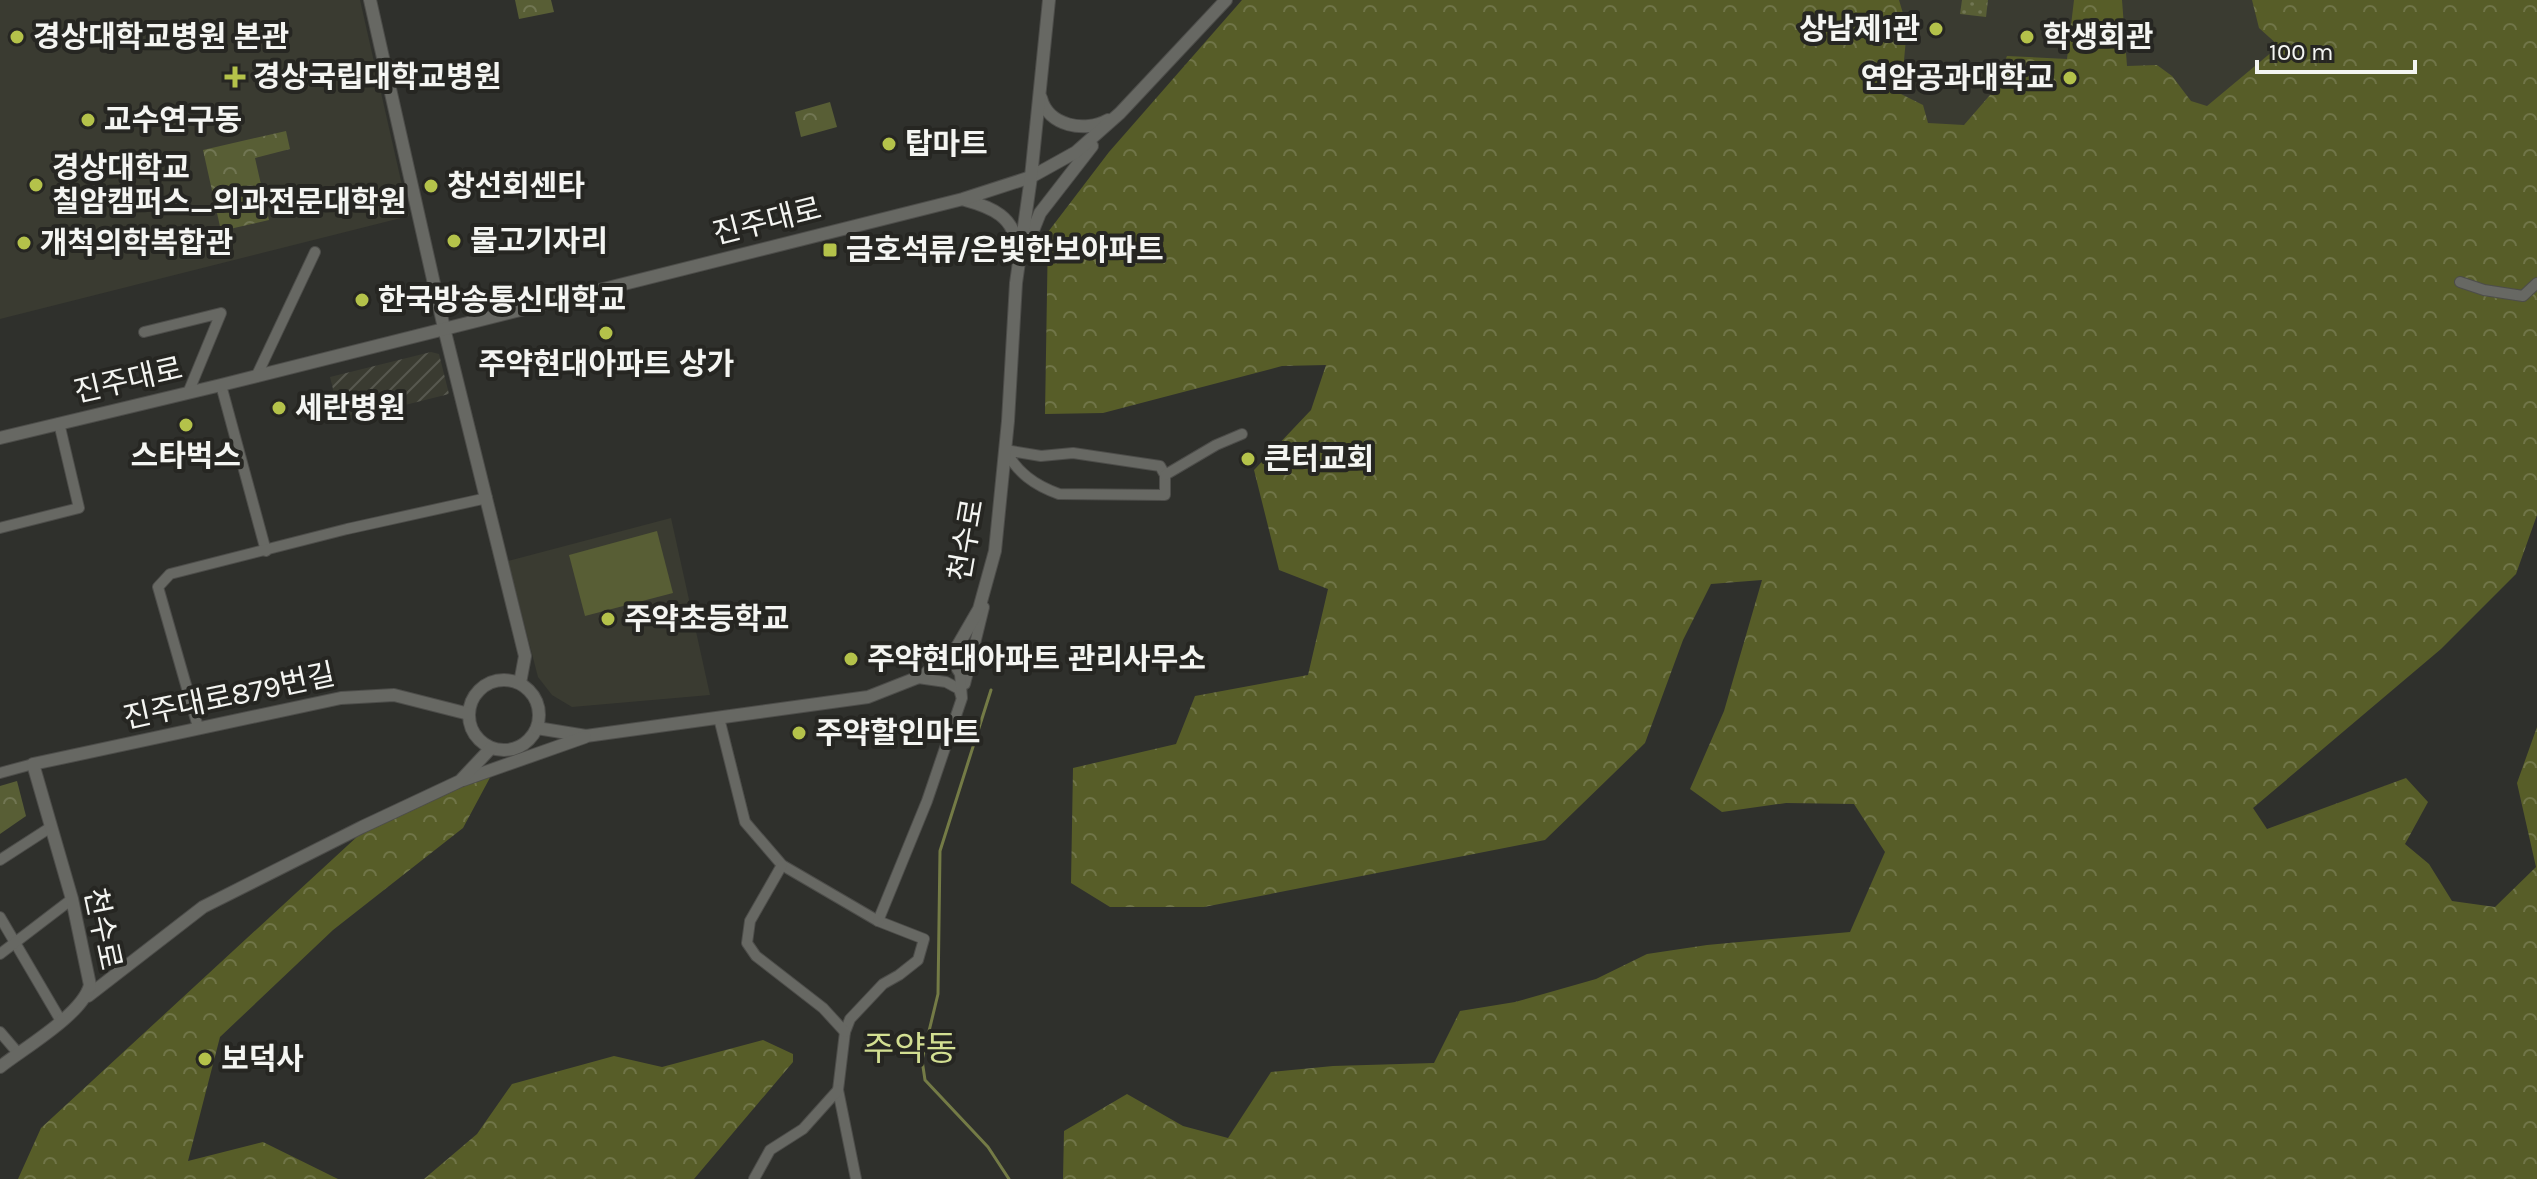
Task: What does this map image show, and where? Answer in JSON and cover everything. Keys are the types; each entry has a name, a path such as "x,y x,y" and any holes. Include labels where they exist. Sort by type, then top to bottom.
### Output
{"street":[{"path":"370,0 444,328 525,656 520,683"},
{"name":"진주대로","path":"0,438 256,377 963,199 1031,177 1076,152 1120,113 1226,0"},
{"name":"천수로","path":"537,728 586,736 868,697 918,678 949,656 961,641 979,609 995,551 1016,283 1031,177 1047,2"},
{"path":"1039,91 1049,114 1072,125 1087,127 1102,124 1120,113"},
{"path":"1016,283 1040,213 1071,170 1120,113"},
{"path":"963,199 986,205 999,212 1009,223 1016,236 1016,283"},
{"path":"256,377 315,252"},
{"path":"2460,282 2484,290 2523,296 2537,283"},
{"path":"144,332 221,313 188,393"},
{"path":"221,385 266,551"},
{"name":"진주대로","path":"0,528 79,508 59,423"},
{"path":"1165,475 1216,445 1242,434"},
{"path":"1005,450 1041,456 1073,453 1160,466 1165,475 1165,495 1059,494 1043,488 1015,468 1005,450"},
{"path":"198,727 158,587 170,574 347,529 487,498"},
{"path":"878,921 927,801 962,698 995,551"},
{"path":"949,656 960,674 962,698"},
{"path":"918,678 946,682 959,689 962,698"},
{"path":"510,680 520,683 535,697 539,707 537,728 523,745 513,749 491,748 475,734 469,714 475,695 491,683 510,680"},
{"name":"진주대로879번길","path":"0,773 314,702 371,695 411,698 469,714"},
{"path":"719,718 745,822 782,865 878,921 924,939 918,960 883,984 850,1019 845,1032 838,1090 856,1179"},
{"path":"88,996 203,907 460,781 586,736"},
{"path":"460,781 491,748"},
{"name":"천수로","path":"0,1067 61,1021 88,996 91,979 72,899 33,764"},
{"path":"0,860 51,827"},
{"path":"782,865 750,921 747,943 756,956 823,1008 845,1032"},
{"path":"0,954 72,899"},
{"path":"0,917 61,1021"},
{"path":"0,1032 18,1053"},
{"path":"754,1179 770,1150 803,1129 838,1090"}],"shaded area":[{"path":"0,0 360,0 409,216 0,319"},
{"name":"연암공과대학교","path":"1860,0 2336,0 2176,158 1906,156"},
{"path":"431,352 439,354 449,394 341,421 330,377"},
{"name":"주약초등학교","path":"671,518 710,695 572,707 552,695 538,677 508,561"}],"green space":[{"path":"515,0 551,0 554,12 519,19"},
{"path":"1242,0 1899,0 1907,27 1901,94 1923,105 1928,123 1964,125 1990,95 2007,56 2067,59 2074,0 2122,0 2127,66 2157,65 2172,76 2191,101 2207,106 2279,46 2259,28 2252,0 2537,0 2537,515 2516,574 2441,649 2253,808 2267,829 2406,778 2428,802 2405,844 2429,864 2452,901 2495,907 2536,867 2517,783 2537,727 2537,1179 1063,1179 1064,1131 1127,1094 1183,1126 1228,1138 1271,1072 1333,1066 1434,1063 1460,1011 1515,1002 1596,979 1647,954 1707,945 1850,932 1885,852 1854,804 1786,803 1722,812 1690,789 1724,711 1762,580 1711,584 1683,640 1645,743 1545,840 1204,907 1110,907 1071,883 1073,768 1176,744 1195,696 1308,675 1328,589 1279,570 1254,470 1311,410 1326,365 1282,366 1103,413 1045,414 1048,232 1109,152"},
{"path":"1962,0 1988,0 1986,17 1960,14"},
{"path":"830,102 837,127 801,137 795,112"},
{"path":"286,131 290,149 255,158 269,220 221,231 203,150"},
{"path":"657,531 673,593 585,616 569,555"},
{"path":"493,772 463,828 333,930 220,1037 188,1161 263,1142 338,1179 18,1179 41,1128 360,834"},
{"path":"17,781 26,816 0,834 0,786"},
{"path":"763,1040 793,1054 793,1062 694,1179 424,1179 477,1134 512,1084 614,1056 662,1067"}],"waterway":[{"path":"991,690 940,851 938,994 922,1060 925,1080 988,1147 1009,1179"}],"place":[{"name":"상남제1관","path":"1936,29"},
{"name":"경상대학교병원 본관","path":"17,37"},
{"name":"학생회관","path":"2027,37"},
{"name":"경상국립대학교병원","path":"235,77"},
{"name":"연암공과대학교","path":"2070,78"},
{"name":"교수연구동","path":"88,120"},
{"name":"탑마트","path":"889,144"},
{"name":"경상대학교 칠암캠퍼스_의과전문대학원","path":"36,185"},
{"name":"창선회센타","path":"431,186"},
{"name":"물고기자리","path":"454,241"},
{"name":"개척의학복합관","path":"24,243"},
{"name":"금호석류/은빛한보아파트","path":"830,250"},
{"name":"한국방송통신대학교","path":"362,300"},
{"name":"주약현대아파트 상가","path":"606,333"},
{"name":"세란병원","path":"279,408"},
{"name":"스타벅스","path":"186,425"},
{"name":"큰터교회","path":"1248,459"},
{"name":"주약초등학교","path":"608,619"},
{"name":"주약현대아파트 관리사무소","path":"851,659"},
{"name":"주약할인마트","path":"799,733"},
{"name":"보덕사","path":"205,1059"}],"district":[{"name":"주약동","path":"910,1048"}]}
